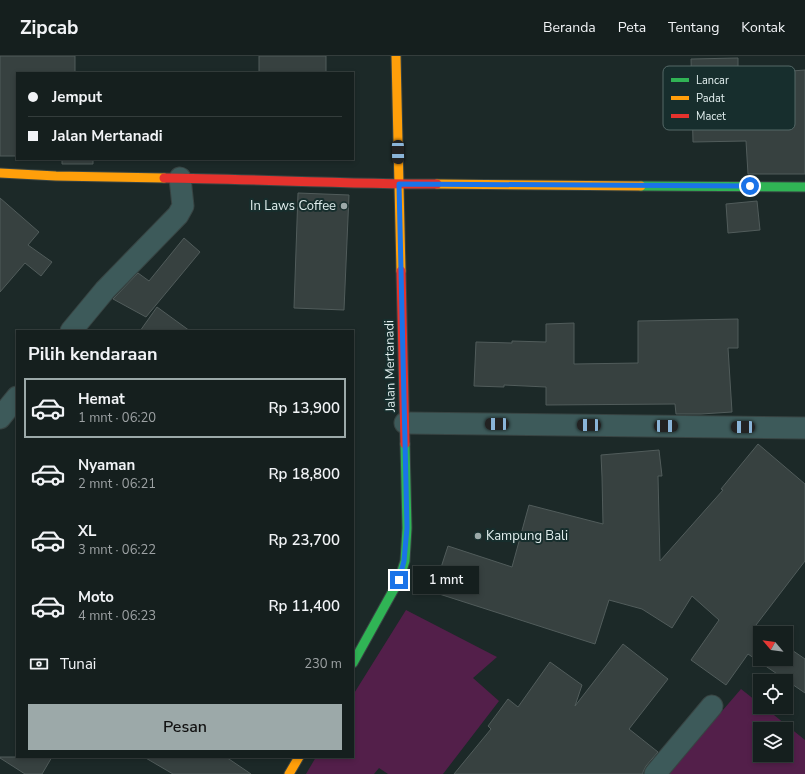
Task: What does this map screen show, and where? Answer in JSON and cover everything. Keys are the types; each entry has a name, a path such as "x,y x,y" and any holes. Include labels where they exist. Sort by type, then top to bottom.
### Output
{"street":[{"name":"Jalan Mertanadi","path":"354,661 399,580 404,561 407,528 396,56"},
{"path":"0,173 56,176 249,179 399,184 805,187"},
{"path":"72,330 105,290 178,215 183,206 180,178"},
{"path":"0,418 16,398"},
{"path":"405,423 805,428"},
{"path":"655,774 712,706"},
{"path":"289,774 298,758"}],"shaded area":[{"path":"406,610 497,657 473,678 499,701 443,774 388,774 379,768 374,774 306,774 315,758 354,758 354,693"},
{"path":"741,689 753,698 753,714 773,714 783,722 753,722 753,762 793,762 793,730 805,740 805,774 668,774"}],"building":[{"path":"0,56 75,56 75,72 16,72 16,156 0,156"},
{"path":"259,56 326,56 326,72 259,72"},
{"path":"738,58 738,66 691,66 691,59"},
{"path":"805,70 805,174 748,174 746,141 693,142 693,130 795,130 795,71"},
{"path":"62,160 93,160 93,164 62,164"},
{"path":"298,193 349,195 344,310 294,308"},
{"path":"0,198 39,232 28,245 52,262 41,276 25,263 0,292"},
{"path":"757,201 760,230 728,233 726,204"},
{"path":"184,238 200,252 146,317 113,299 138,273 149,281"},
{"path":"157,307 189,330 141,330"},
{"path":"738,319 738,348 728,348 732,412 676,414 675,404 546,405 546,387 504,385 504,387 474,386 476,342 546,342 546,324 574,323 574,364 638,363 638,321"},
{"path":"758,444 805,484 805,561 756,625 758,626 753,626 753,657 748,654 726,685 691,660 719,620 692,596 672,628 642,609 609,600 595,644 433,592 448,546 512,567 529,505 603,524 601,455 659,450 662,476 658,476 660,561 723,490 721,489"},
{"path":"623,644 668,679 629,729 658,752 646,766 643,774 454,774 491,729 488,726 508,699 518,707 550,662 582,685 575,706"},
{"path":"793,651 805,659 805,693 793,685 793,674 777,674 766,666 793,666"},
{"path":"0,758 51,758 42,774 25,774"},
{"path":"146,758 227,758 251,774 173,774"}],"traffic: fast":[{"path":"641,186 805,187"},
{"path":"354,661 399,580 405,561 407,528 405,444"}],"traffic: slow":[{"path":"396,56 401,271"},
{"path":"0,173 56,176 164,178"},
{"path":"437,184 641,186"},
{"path":"289,774 298,758"}],"traffic: jam":[{"path":"164,178 437,184"},
{"path":"401,271 405,444"}],"place":[{"name":"In Laws Coffee","path":"344,206"},
{"name":"Kampung Bali","path":"478,536"}],"route":[{"path":"399,580 404,561 407,528 399,184 750,186"}]}
